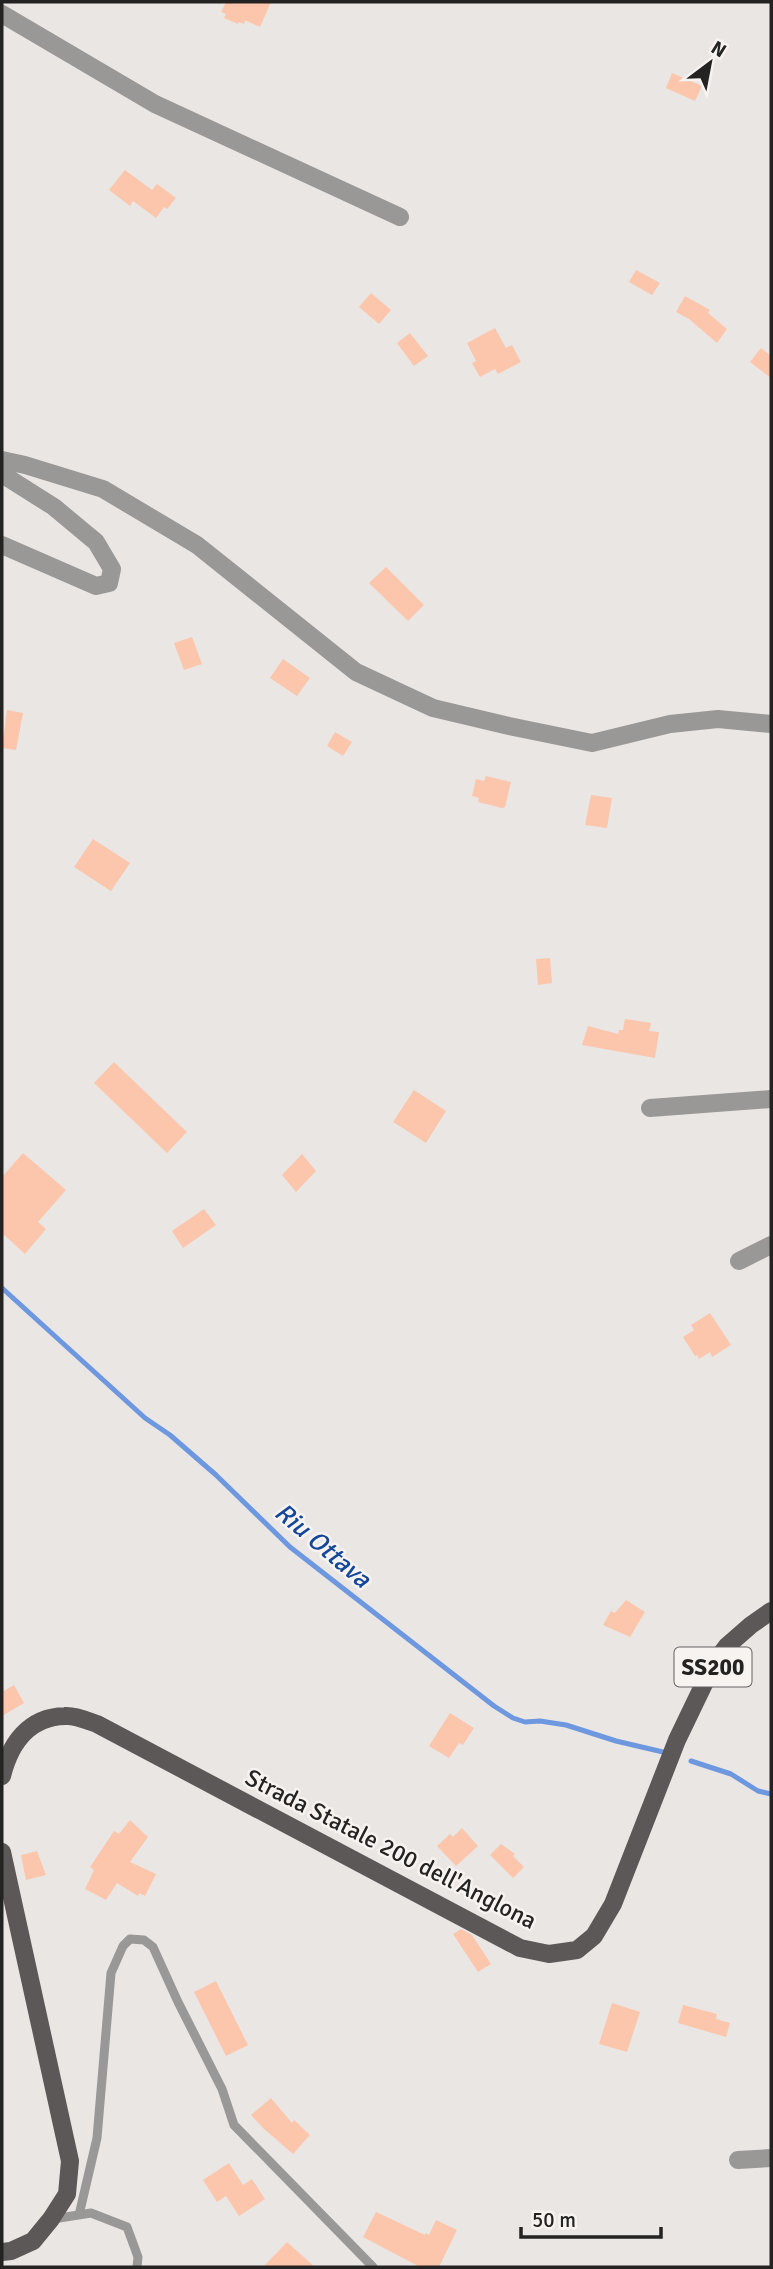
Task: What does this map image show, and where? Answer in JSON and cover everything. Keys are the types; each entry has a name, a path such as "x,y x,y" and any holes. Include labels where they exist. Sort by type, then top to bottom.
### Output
{"main road":[{"name":"Strada Statale 200 dell'Anglona","path":"2,1776 7,1756 21,1734 43,1721 66,1715 97,1724 520,1948 549,1954 577,1950 594,1936 613,1904 677,1740 715,1663 727,1646 771,1611"},
{"path":"2,1852 70,2161 67,2194 51,2219 33,2241 2,2252"}],"street":[{"path":"2,14 155,104 400,217"},
{"path":"2,460 103,489 197,545 356,672 432,708 592,743 670,724 718,719 771,724"},
{"path":"2,474 54,507 96,542 112,569 109,583 96,586 2,545"},
{"path":"650,1108 771,1099"},
{"path":"739,1261 771,1245"},
{"path":"738,2160 771,2158"}],"lane":[{"path":"79,2215 97,2138 111,1973 123,1946 130,1940 144,1940 153,1947 177,2002 222,2089 234,2125 373,2267"},
{"path":"51,2219 91,2213 127,2227 138,2257 137,2267"}],"building":[{"path":"226,2 271,2 260,27 245,20 244,24 238,24 224,18 226,14 221,12"},
{"path":"672,73 702,86 695,101 666,88"},
{"path":"125,170 152,190 157,184 176,198 167,209 164,207 156,218 133,201 130,206 109,190"},
{"path":"636,270 660,283 652,295 629,282"},
{"path":"371,293 391,310 379,324 359,307"},
{"path":"685,296 710,310 708,313 727,329 717,343 689,319 676,312"},
{"path":"495,328 506,348 512,345 521,362 498,374 495,369 480,377 472,363 476,361 467,343"},
{"path":"410,333 428,356 414,366 397,343"},
{"path":"761,348 771,356 771,378 750,362"},
{"path":"386,567 424,605 408,621 369,583"},
{"path":"192,637 202,664 184,670 174,643"},
{"path":"283,659 310,678 297,696 270,678"},
{"path":"7,710 23,713 16,750 2,748"},
{"path":"335,732 352,742 343,756 327,746"},
{"path":"486,776 511,782 505,807 478,802 479,798 472,796 476,779 484,781"},
{"path":"591,795 612,798 607,828 585,825"},
{"path":"93,839 130,863 111,891 74,867"},
{"path":"550,958 552,983 538,985 536,959"},
{"path":"625,1019 651,1023 649,1031 659,1032 655,1058 582,1045 588,1026 618,1034 619,1030 623,1030"},
{"path":"114,1062 187,1132 167,1153 94,1083"},
{"path":"414,1090 446,1111 426,1143 393,1122"},
{"path":"23,1153 66,1190 38,1222 46,1229 25,1254 2,1233 2,1177"},
{"path":"302,1154 316,1171 296,1192 282,1175"},
{"path":"204,1209 216,1225 183,1248 172,1231"},
{"path":"710,1313 731,1345 712,1357 710,1352 699,1359 683,1337 694,1330 691,1325"},
{"path":"626,1600 645,1612 630,1637 603,1625 611,1611 615,1613"},
{"path":"14,1685 24,1703 2,1716 2,1692"},
{"path":"450,1713 474,1728 463,1745 459,1743 449,1758 429,1746"},
{"path":"130,1820 148,1837 130,1862 156,1874 145,1896 139,1893 138,1896 117,1883 106,1900 85,1889 94,1870 90,1867 114,1831 119,1834"},
{"path":"462,1828 478,1846 456,1866 437,1846 450,1834 453,1837"},
{"path":"501,1844 515,1854 513,1856 524,1867 513,1878 490,1855"},
{"path":"37,1851 46,1875 26,1880 21,1855"},
{"path":"461,1929 472,1935 491,1964 478,1972 453,1934"},
{"path":"216,1981 248,2045 226,2056 194,1992"},
{"path":"612,2003 640,2012 627,2052 599,2044"},
{"path":"683,2005 717,2014 716,2019 730,2023 726,2037 678,2023"},
{"path":"271,2098 292,2123 294,2120 310,2135 293,2154 251,2115"},
{"path":"229,2163 243,2185 252,2179 265,2199 239,2216 226,2196 217,2202 203,2180"},
{"path":"376,2212 425,2235 429,2235 436,2220 457,2230 439,2267 420,2267 363,2237"},
{"path":"287,2242 315,2267 263,2267"}],"waterway":[{"name":"Riu Ottava","path":"2,1288 145,1418 170,1435 216,1475 290,1547 494,1706 525,1722 566,1725 663,1752"},
{"name":"Riu Ottava","path":"691,1761 731,1774 758,1791 771,1794"}]}
